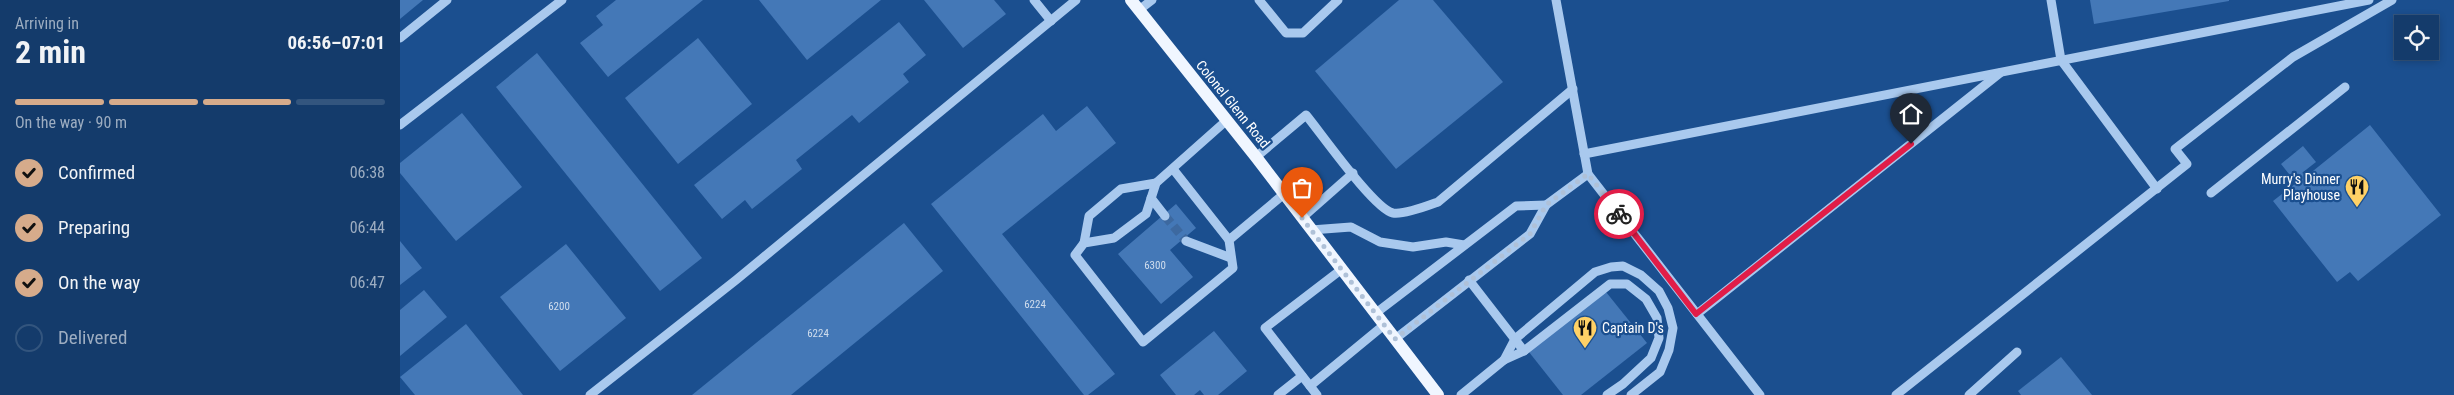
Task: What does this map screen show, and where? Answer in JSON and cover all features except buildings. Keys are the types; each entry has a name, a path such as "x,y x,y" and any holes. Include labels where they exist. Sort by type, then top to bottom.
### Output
{"main road":[{"name":"Colonel Glenn Road","path":"1135,5 1256,157 1438,395"}],"lane":[{"path":"400,38 448,0"},
{"path":"400,125 562,0"},
{"path":"1034,0 1051,21"},
{"path":"590,395 736,280 1076,0"},
{"path":"1135,5 1152,0"},
{"path":"1259,0 1286,33 1303,33 1338,0"},
{"path":"1556,0 1588,174 1760,395"},
{"path":"2051,0 2061,60 2157,189"},
{"path":"1584,154 2369,0"},
{"path":"1896,395 2187,164 2175,149 2293,57 2392,0"},
{"path":"1696,314 2002,71"},
{"path":"2211,193 2344,87"},
{"path":"1256,157 1306,115 1376,203 1393,213 1417,209 1438,202 1573,89"},
{"path":"1173,169 1228,240 1233,268 1142,342 1074,255 1084,243 1089,216 1121,190 1156,183 1227,120"},
{"path":"1302,218 1353,173"},
{"path":"1395,339 1530,234 1546,205 1588,174"},
{"path":"1084,243 1114,238 1146,214 1156,183"},
{"path":"1228,240 1284,194"},
{"path":"1151,198 1165,216"},
{"path":"1376,313 1516,206 1546,205"},
{"path":"1311,230 1351,227 1380,242 1413,247 1446,242 1464,245"},
{"path":"1186,241 1231,258"},
{"path":"1504,360 1515,339 1595,272 1611,267 1624,266 1641,275 1659,291 1668,308 1673,328 1669,350 1660,372 1631,395"},
{"path":"1317,395 1265,328 1342,269"},
{"path":"1469,280 1524,351"},
{"path":"1460,395 1504,360 1524,351 1610,284 1627,284 1646,298 1657,318 1658,338 1651,358 1623,384 1607,395"},
{"path":"1310,386 1384,325"},
{"path":"1969,395 2017,352"},
{"path":"1278,395 1302,376"}],"tunnel":[{"path":"1165,216 1186,241"}],"way so far":[{"path":"1302,218 1395,339 1530,234 1546,205 1588,174 1619,214"}],"place":[{"name":"Murry's Dinner Playhouse","path":"2357,208"},
{"name":"Captain D's","path":"1585,349"}],"route":[{"path":"1619,214 1696,314 1911,144"}]}
